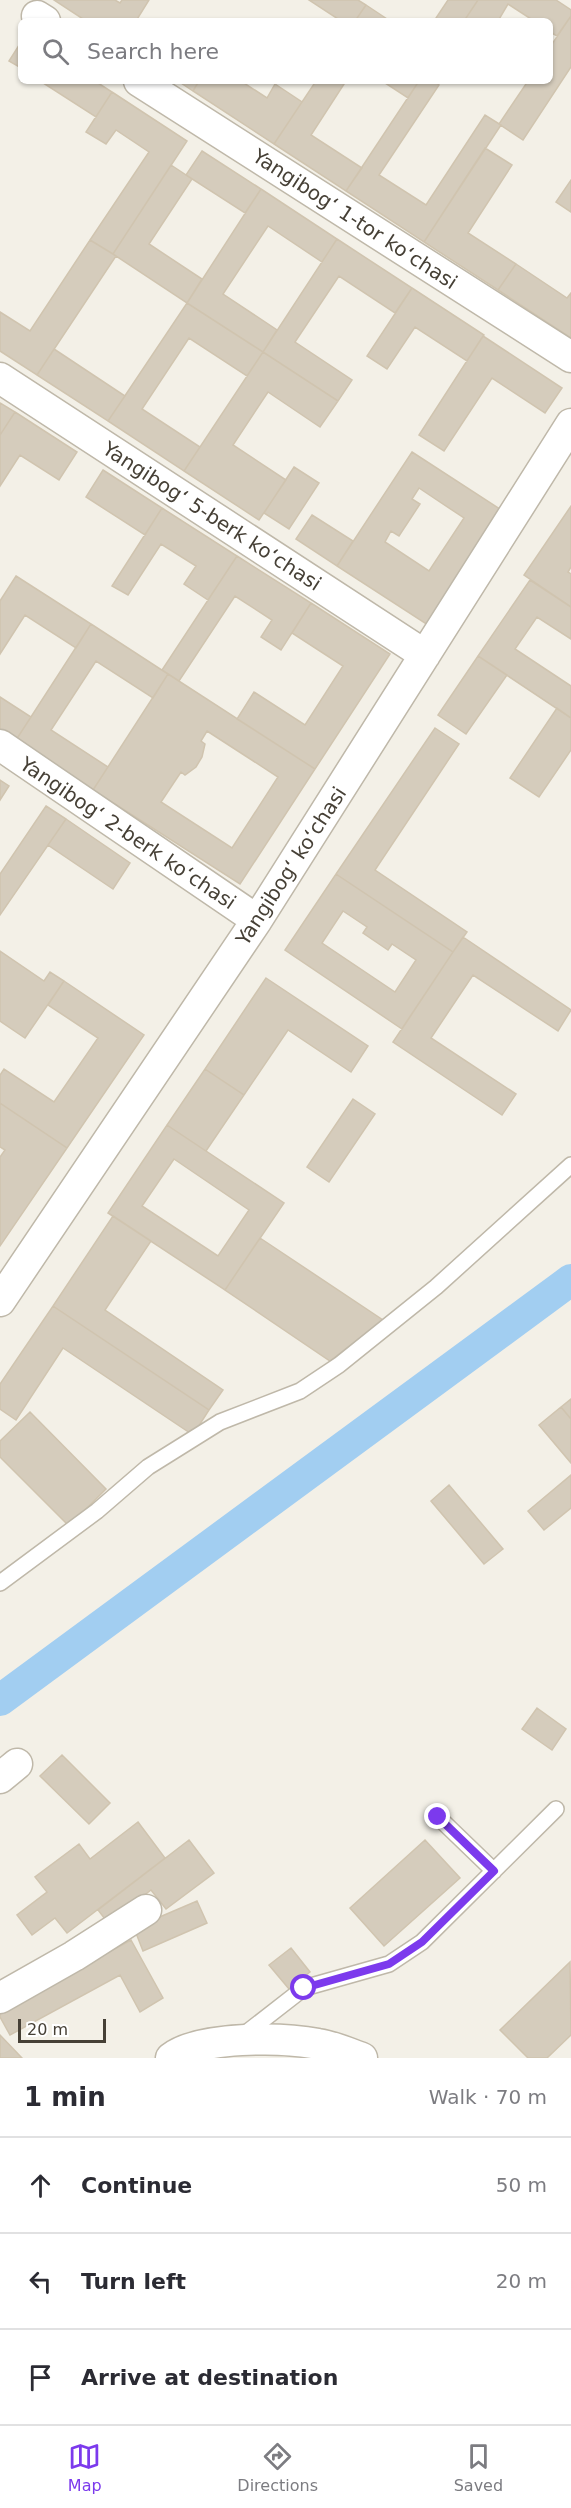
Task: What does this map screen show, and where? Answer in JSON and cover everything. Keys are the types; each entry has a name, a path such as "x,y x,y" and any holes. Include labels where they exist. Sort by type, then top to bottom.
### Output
{"street":[{"name":"Yangibogʻ 1-tor koʻchasi","path":"144,84 571,357"},
{"name":"Yangibogʻ 5-berk koʻchasi","path":"0,378 425,655"},
{"name":"Yangibogʻ koʻchasi","path":"0,1301 257,920 571,424"},
{"name":"Yangibogʻ 2-berk koʻchasi","path":"0,745 257,920"},
{"path":"0,1998 74,1956 146,1910"},
{"path":"171,2058 180,2051 238,2039 318,2044 363,2058"}],"lane":[{"path":"0,1583 97,1511 148,1467 220,1422 300,1391 339,1365 436,1287 571,1164"},
{"path":"238,2039 304,1988 389,1964 422,1942 556,1809"},
{"path":"438,1817 494,1871"}],"building":[{"path":"54,0 115,0 120,3 122,0 149,0 138,18 81,18"},
{"path":"309,0 358,0 366,5 357,18 336,18"},
{"path":"448,0 478,0 466,18 436,18"},
{"path":"478,0 556,0 571,10 571,16 557,36 553,34 553,18 529,18 508,4 500,18 466,18"},
{"path":"366,5 386,18 357,18"},
{"path":"571,16 571,67 523,140 499,124 526,84 553,84 553,43"},
{"path":"18,47 18,66 9,61"},
{"path":"45,84 100,84 112,92 96,117"},
{"path":"182,84 197,84 193,91"},
{"path":"197,84 246,84 267,98 275,84 302,102 274,144 193,91"},
{"path":"314,84 344,84 311,135 362,168 346,191 274,144"},
{"path":"387,84 417,84 408,98"},
{"path":"417,84 439,85 379,175 426,205 485,115 501,125 424,242 346,191"},
{"path":"112,92 187,141 113,254 90,240 149,152 116,130 106,144 86,132"},
{"path":"485,148 512,165 468,233 516,264 498,290 424,242"},
{"path":"202,151 261,189 245,213 186,175"},
{"path":"171,165 192,179 149,244 202,279 187,303 113,254"},
{"path":"571,180 571,212 556,202"},
{"path":"261,189 337,239 322,262 268,226 223,294 277,330 263,352 187,303"},
{"path":"337,239 412,288 395,313 339,276 295,342 352,380 338,401 263,352"},
{"path":"90,240 116,256 37,375 0,351 0,312 30,331"},
{"path":"516,264 567,298 571,293 571,338 498,290"},
{"path":"412,288 484,335 467,361 415,327 387,369 367,356"},
{"path":"187,303 263,352 247,376 189,338 142,409 200,447 184,471 108,421"},
{"path":"483,336 562,388 545,413 492,378 444,451 419,435"},
{"path":"54,349 125,396 108,421 37,375"},
{"path":"263,352 338,401 320,427 268,392 233,445 286,480 259,520 184,471"},
{"path":"0,403 15,412 0,435"},
{"path":"15,412 77,452 59,480 20,455 0,486 0,435"},
{"path":"412,452 506,513 431,627 337,566","holes":["419,488 464,518 429,571 385,542 391,531 399,536 420,504 412,499"]},
{"path":"294,467 319,483 289,529 264,513"},
{"path":"103,470 162,508 145,535 86,497"},
{"path":"571,506 571,567 568,572 571,574 571,607 524,575"},
{"path":"162,508 237,556 208,600 184,584 196,566 161,544 128,595 112,586"},
{"path":"312,515 353,541 337,566 296,539"},
{"path":"237,556 311,603 281,650 261,637 272,620 235,596 179,681 162,670"},
{"path":"16,576 91,624 76,648 25,615 0,654 0,601"},
{"path":"530,580 571,607 571,639 537,617 515,649 571,686 571,718 478,656"},
{"path":"311,603 390,654 315,769 237,719 254,692 305,725 343,666 292,633"},
{"path":"91,624 168,674 153,698 96,661 51,730 108,767 93,790 16,740"},
{"path":"478,656 507,675 466,734 438,715"},
{"path":"168,674 315,769 240,884 93,790","holes":["207,731 278,777 232,848 161,802 181,772 185,775 196,767 202,757 205,744 201,741"]},
{"path":"0,697 31,717 16,740 0,730"},
{"path":"557,708 571,718 571,750 539,797 510,778"},
{"path":"435,728 459,744 375,870 467,932 453,952 336,874"},
{"path":"0,780 9,786 0,800"},
{"path":"46,806 66,819 0,915 0,874"},
{"path":"66,819 130,863 113,889 48,845"},
{"path":"336,874 453,952 402,1029 285,950","holes":["343,911 367,927 363,933 388,950 392,944 416,960 395,992 322,943"]},
{"path":"463,937 571,1010 558,1031 473,975 431,1038 516,1094 502,1115 393,1042"},
{"path":"0,951 44,981 50,972 64,981 25,1038 0,1021"},
{"path":"266,978 368,1046 351,1072 288,1030 244,1095 205,1069"},
{"path":"64,981 144,1035 67,1148 0,1103 0,1075 4,1069 54,1102 98,1038 48,1005"},
{"path":"205,1069 244,1095 206,1151 167,1125"},
{"path":"353,1099 375,1114 329,1182 307,1167"},
{"path":"0,1103 67,1148 0,1246 0,1157 5,1150 0,1147"},
{"path":"167,1125 284,1203 225,1290 108,1213","holes":["174,1159 249,1210 218,1256 142,1206"]},
{"path":"113,1216 151,1241 105,1310 223,1390 209,1410 53,1306"},
{"path":"260,1238 383,1320 330,1361 225,1290"},
{"path":"53,1306 209,1410 193,1435 63,1348 16,1420 0,1409 0,1384"},
{"path":"571,1399 571,1419 561,1407"},
{"path":"561,1407 571,1419 571,1463 539,1425"},
{"path":"30,1412 106,1489 69,1526 0,1457 0,1441"},
{"path":"571,1475 571,1508 544,1530 528,1511"},
{"path":"449,1485 503,1549 484,1564 431,1501"},
{"path":"537,1708 566,1729 552,1750 522,1729"},
{"path":"62,1755 110,1803 89,1824 40,1776"},
{"path":"138,1822 165,1858 67,1933 55,1918 32,1935 17,1915 47,1892 35,1877 79,1844 90,1859"},
{"path":"189,1840 214,1873 166,1909 151,1890 108,1923 98,1910"},
{"path":"425,1840 460,1878 384,1946 350,1908"},
{"path":"197,1901 207,1923 143,1951 134,1928"},
{"path":"131,1940 163,1998 140,2012 120,1975 10,2035 0,2017 0,2011"},
{"path":"291,1948 310,1972 289,1989 269,1965"},
{"path":"570,1962 571,2035 547,2058 528,2058 500,2030"},
{"path":"0,2035 22,2058 0,2058"}],"waterway":[{"path":"0,1700 571,1280"}],"route":[{"path":"304,1988 346,1974 389,1964 422,1942 494,1871 438,1817"}]}
